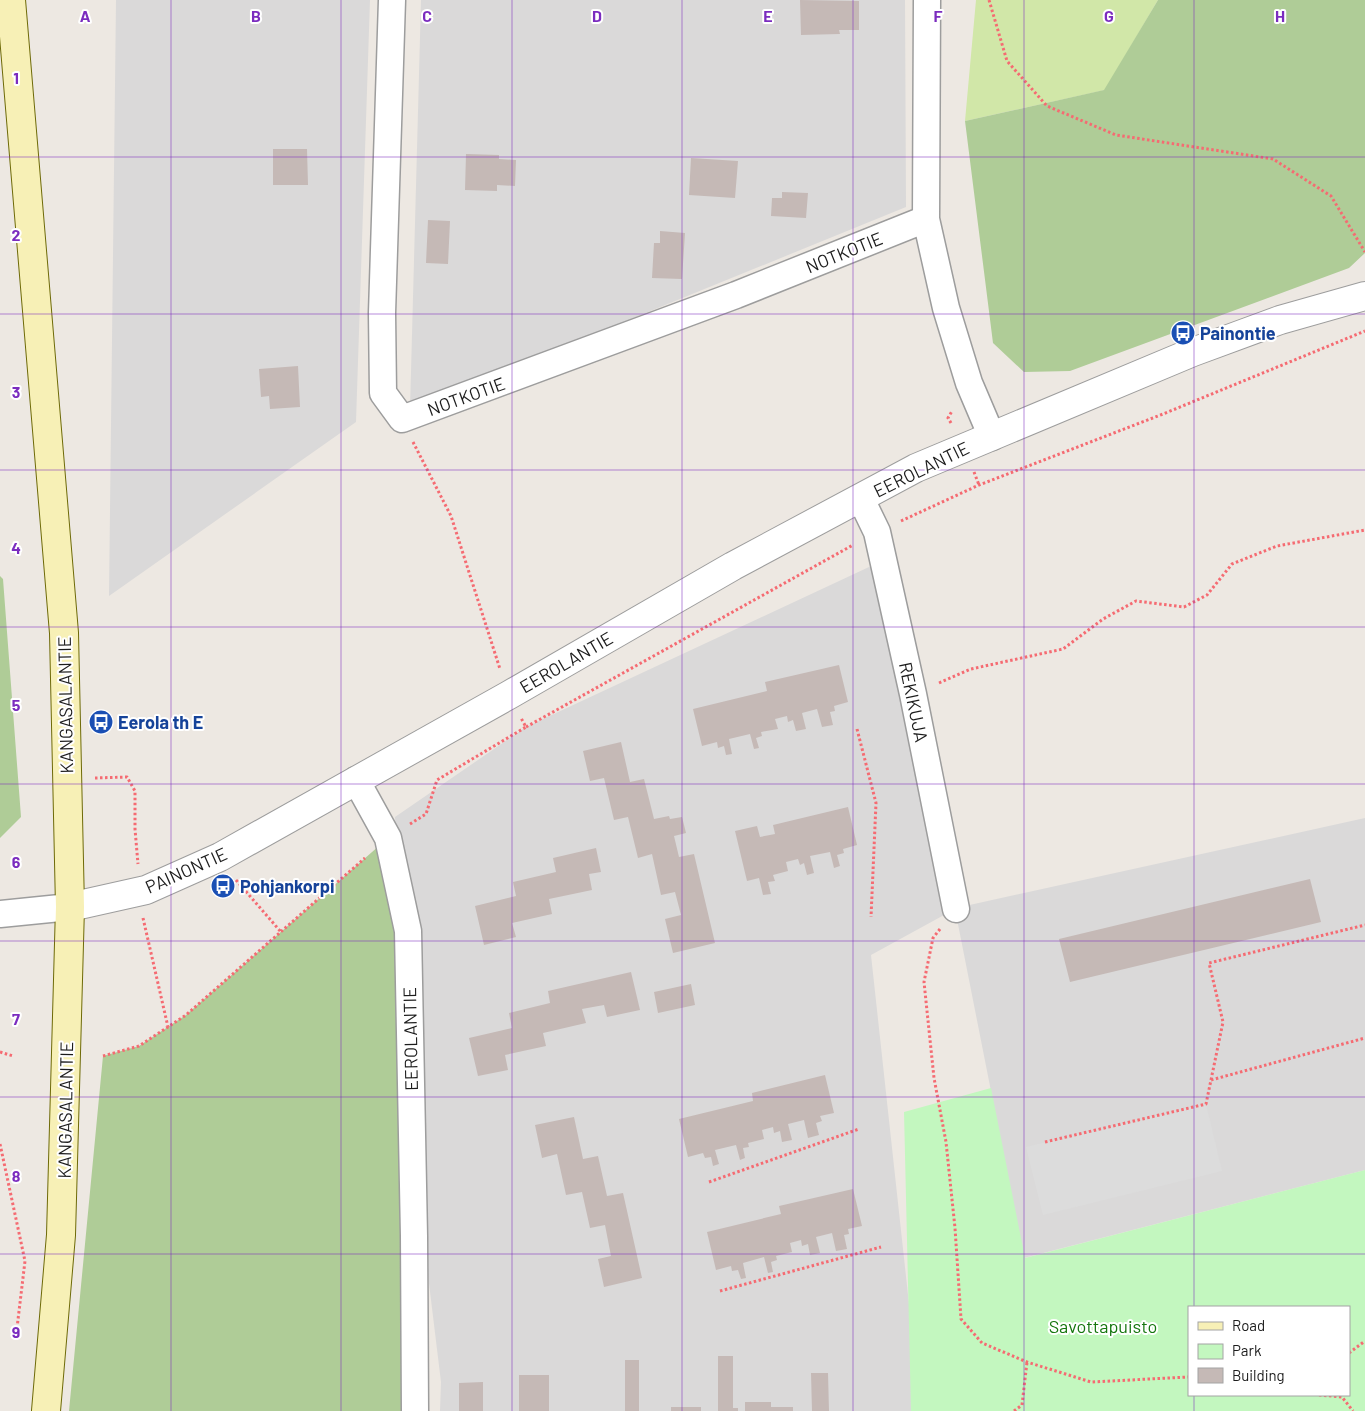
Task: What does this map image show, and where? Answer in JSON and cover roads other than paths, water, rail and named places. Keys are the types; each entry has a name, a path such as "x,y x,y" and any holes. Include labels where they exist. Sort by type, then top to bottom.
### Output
{"main road":[{"name":"KANGASALANTIE","path":"11,0 64,634 70,907 61,1235 46,1411"}],"street":[{"name":"NOTKOTIE","path":"392,0 382,313 383,393 402,419 736,294 926,219"},
{"path":"927,0 926,219 946,308 969,383 992,437"},
{"name":"EEROLANTIE","path":"415,1411 414,1208 408,931 388,838 356,780 509,695 733,566 916,468 1193,352 1280,320 1365,296"},
{"name":"REKIKUJA","path":"861,499 877,532 913,694 956,909"},
{"name":"PAINONTIE","path":"0,914 70,907 146,890 220,857 356,780"}],"place":[{"name":"Painontie","path":"1183,333"},
{"name":"Eerola th E","path":"101,722"},
{"name":"Pohjankorpi","path":"223,886"}],"park label":[{"name":"Savottapuisto","path":"1103,1326"}]}
